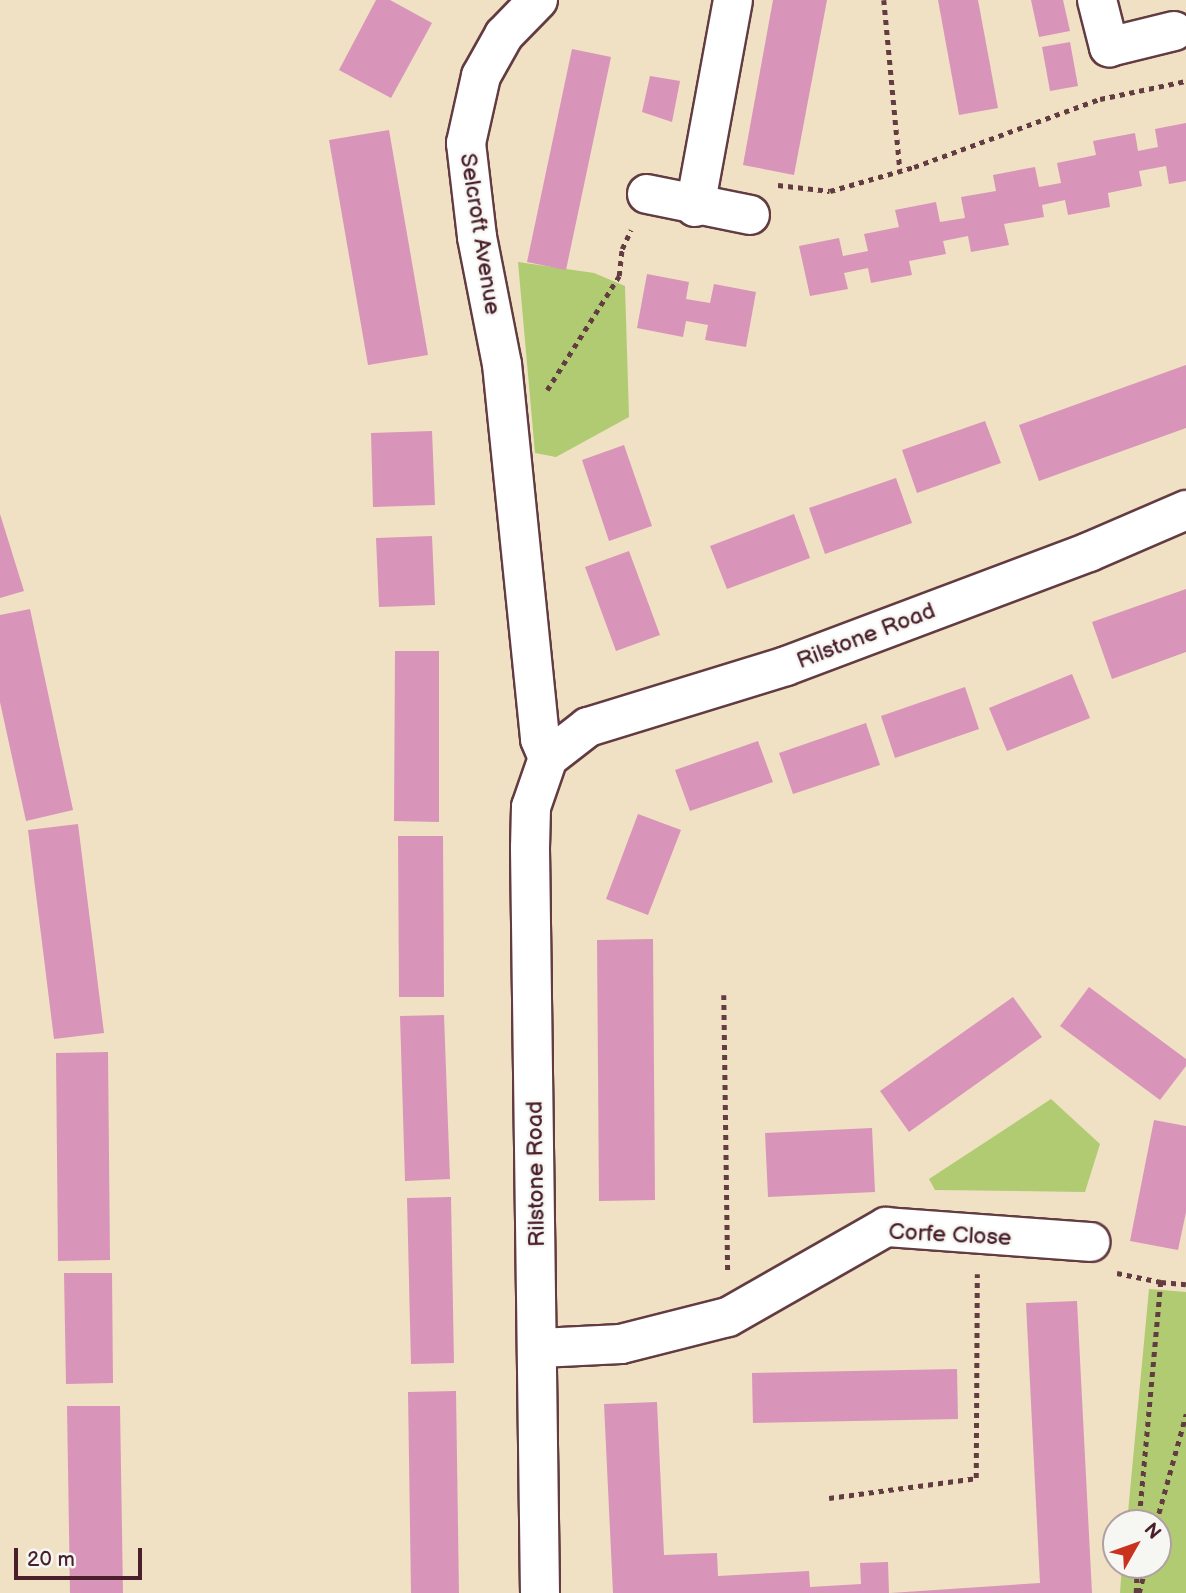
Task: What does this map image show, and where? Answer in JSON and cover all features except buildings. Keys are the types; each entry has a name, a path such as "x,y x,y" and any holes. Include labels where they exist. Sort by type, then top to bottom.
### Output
{"street":[{"name":"Selcroft Avenue","path":"538,0 504,35 481,76 466,144 477,237 502,364 540,739 548,758"},
{"path":"695,207 733,0"},
{"path":"1097,0 1109,47 1174,31"},
{"path":"647,194 695,207 750,215"},
{"name":"Rilstone Road","path":"540,1593 540,1348 530,835 531,807 548,758 588,727 786,666 1090,552 1186,510"},
{"name":"Corfe Close","path":"540,1348 621,1344 728,1317 886,1227 1090,1242"}],"path":[{"path":"884,0 900,170"},
{"path":"750,215 764,184 830,191 900,170 1100,99 1186,81"},
{"path":"545,393 619,275 622,249 647,194"},
{"path":"724,995 728,1317"},
{"path":"829,1498 976,1478 976,1235"},
{"path":"1090,1242 1090,1267 1161,1282 1186,1284"},
{"path":"1140,1509 1161,1282"},
{"path":"1160,1509 1186,1414"}],"green space":[{"path":"518,262 594,273 625,286 629,417 556,457 535,453"},
{"path":"1051,1099 1100,1144 1085,1192 935,1190 929,1179"},
{"path":"1149,1289 1186,1292 1186,1593 1120,1593 1121,1579 1172,1579 1172,1509 1128,1509"}]}
